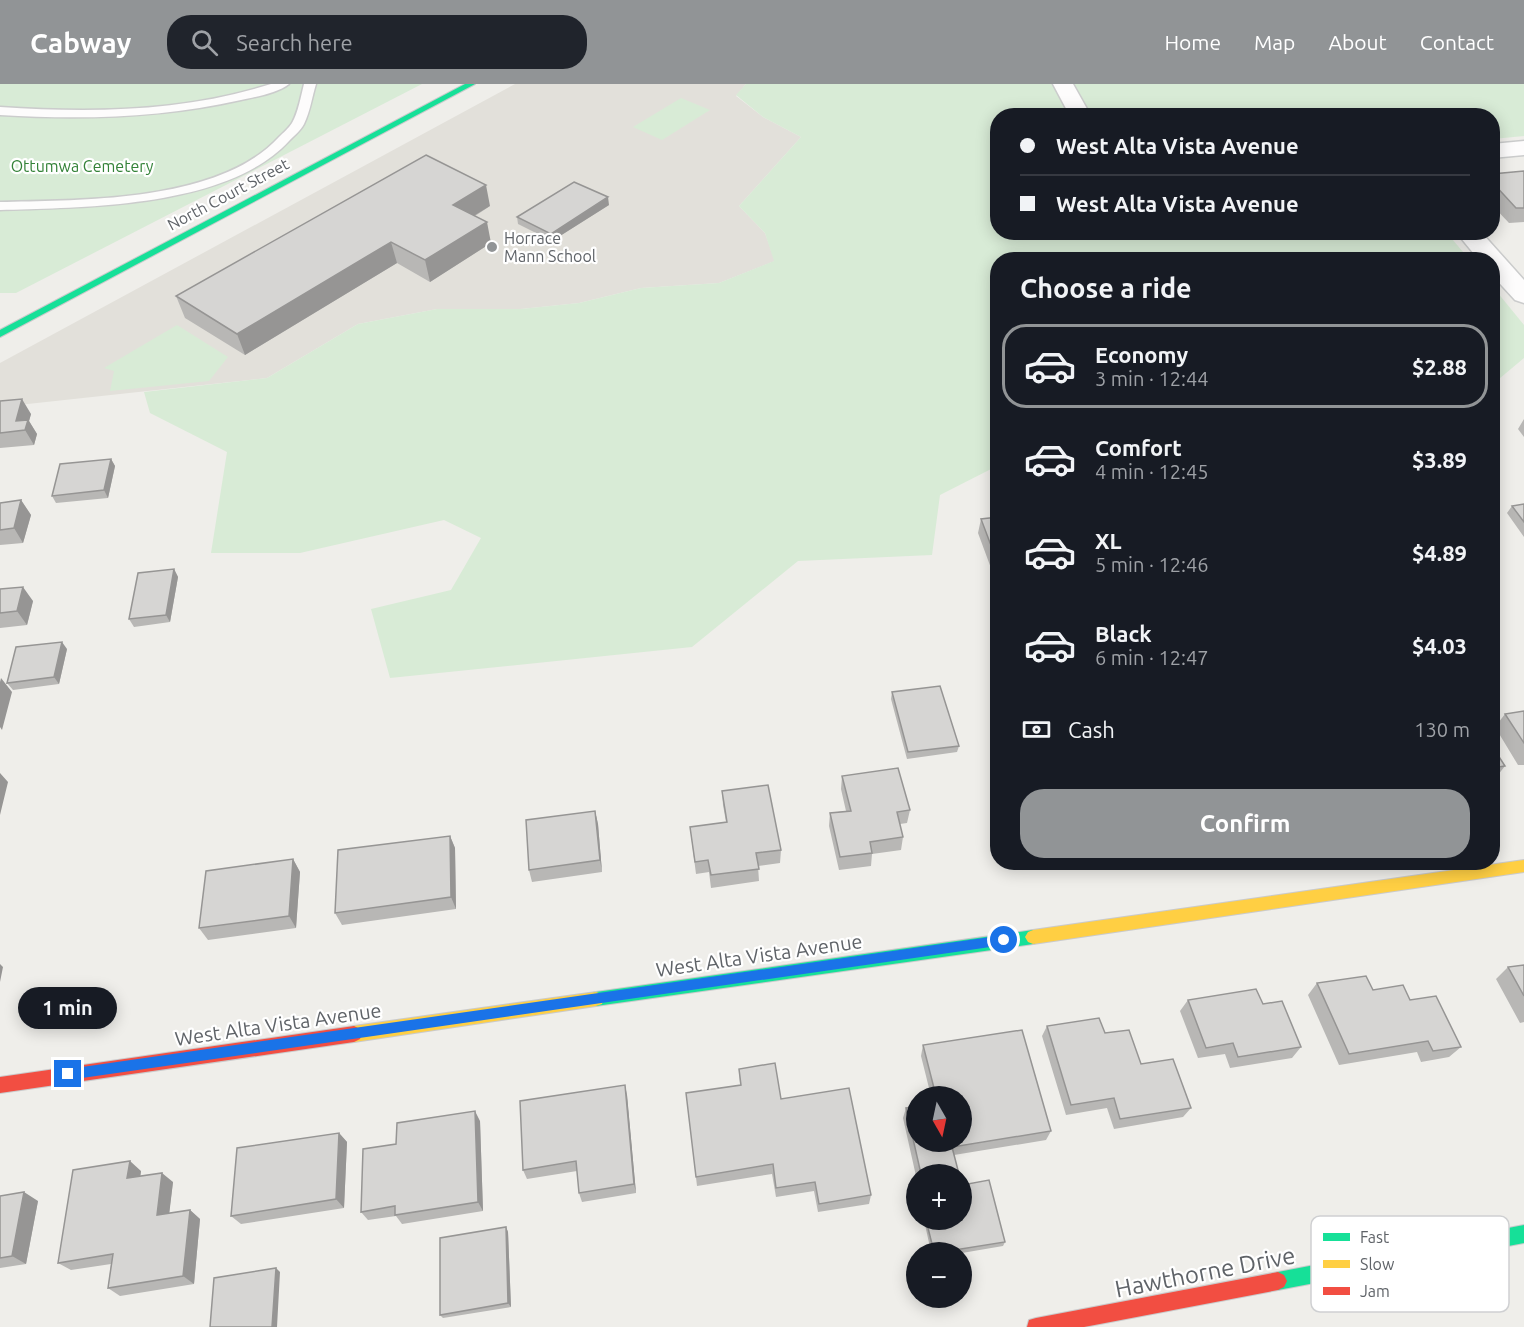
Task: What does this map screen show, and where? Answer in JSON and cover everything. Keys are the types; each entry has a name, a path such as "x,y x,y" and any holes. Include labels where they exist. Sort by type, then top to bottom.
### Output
{"street":[{"name":"North Court Street","path":"2,332 471,84"},
{"path":"1063,84 1076,108"},
{"path":"1500,150 1524,148"},
{"path":"1475,240 1485,252"},
{"path":"1500,269 1524,295"},
{"name":"West Alta Vista Avenue","path":"1500,869 1524,866"},
{"name":"West Alta Vista Avenue","path":"0,1085 1496,870"},
{"name":"Hawthorne Drive","path":"1509,1237 1524,1234"},
{"name":"Hawthorne Drive","path":"1036,1327 1311,1275"}],"lane":[{"path":"0,111 87,114 154,111 222,101 284,84"},
{"path":"0,206 41,205 177,192 222,180 258,164 281,147 298,123 309,96 310,84"}],"shaded area":[{"name":"Horrace Mann School","path":"515,84 746,84 736,96 763,117 801,137 739,206 765,233 775,261 719,283 641,288 579,303 521,309 437,309 358,324 267,378 0,407 0,363"}],"green space":[{"name":"Ottumwa Cemetery","path":"0,84 422,84 16,293 0,293"},
{"path":"746,84 1524,84 1524,136 1500,138 1500,108 990,108 990,240 1453,240 1463,252 990,252 990,470 940,495 932,555 798,561 692,647 390,678 371,609 451,590 481,538 444,520 300,553 211,553 227,452 150,413 144,392 267,378 358,324 437,309 521,309 579,303 641,288 719,283 774,261 765,233 739,206 801,137 763,117 736,95"},
{"path":"681,98 710,110 662,140 633,127"},
{"path":"1500,296 1524,325 1524,358 1500,378"},
{"path":"177,325 228,357 209,381 110,391 114,371 104,368"}],"building":[{"path":"426,155 486,185 453,205 487,222 425,260 391,242 237,334 176,296"},
{"path":"1524,171 1524,208 1516,208 1500,191 1500,173"},
{"path":"574,182 608,197 551,234 517,217"},
{"path":"22,399 16,421 28,420 25,430 0,433 0,401"},
{"path":"111,459 104,490 52,496 60,464"},
{"path":"21,500 14,528 0,530 0,503"},
{"path":"1524,504 1524,522 1512,506"},
{"path":"990,518 990,543 981,519"},
{"path":"174,569 166,615 129,619 138,573"},
{"path":"23,587 17,611 0,613 0,589"},
{"path":"62,642 54,677 7,683 16,647"},
{"path":"940,686 959,746 908,752 892,692"},
{"path":"1524,711 1524,743 1505,714"},
{"path":"898,768 910,810 897,812 903,837 870,842 872,853 840,857 830,813 851,811 842,776"},
{"path":"768,785 781,850 756,853 759,869 711,875 708,860 695,862 690,827 727,822 722,791"},
{"path":"595,811 600,860 529,870 526,820"},
{"path":"450,836 451,897 335,913 338,850"},
{"path":"293,859 289,916 199,928 206,871"},
{"path":"1524,965 1524,996 1508,967"},
{"path":"1366,976 1373,990 1403,985 1410,1000 1436,996 1461,1047 1433,1051 1428,1041 1349,1054 1317,983"},
{"path":"1256,989 1263,1004 1282,1001 1301,1047 1238,1057 1233,1043 1206,1048 1188,1000"},
{"path":"1099,1018 1105,1033 1129,1030 1141,1064 1173,1059 1191,1108 1120,1119 1114,1098 1071,1105 1047,1026"},
{"path":"1022,1030 1051,1131 972,1144 972,1086 933,1086 923,1045"},
{"path":"775,1063 781,1099 849,1088 871,1195 819,1204 815,1182 776,1188 773,1164 696,1177 686,1093 741,1085 739,1069"},
{"path":"625,1085 634,1184 579,1193 576,1161 523,1170 520,1101"},
{"path":"475,1111 478,1202 395,1215 395,1206 361,1212 363,1149 396,1144 397,1123"},
{"path":"339,1133 336,1199 231,1216 237,1148"},
{"path":"916,1152 953,1152 956,1164 919,1164"},
{"path":"130,1161 127,1178 162,1173 157,1215 190,1210 183,1276 108,1288 113,1254 58,1263 73,1170"},
{"path":"989,1180 1005,1242 972,1247 972,1242 932,1242 928,1230 972,1230 972,1183"},
{"path":"24,1192 12,1256 0,1258 0,1196"},
{"path":"506,1227 508,1303 440,1315 440,1238"},
{"path":"276,1268 272,1327 210,1327 214,1278"}],"traffic: fast":[{"path":"0,334 471,84"},
{"path":"596,999 1033,937"},
{"path":"1509,1237 1524,1234"},
{"path":"1278,1281 1311,1275"}],"traffic: slow":[{"path":"1500,869 1524,866"},
{"path":"1033,937 1496,870"},
{"path":"354,1034 596,999"}],"traffic: jam":[{"path":"0,1085 354,1034"},
{"path":"1036,1327 1278,1281"}],"place":[{"name":"Horrace Mann School","path":"492,247"}],"route":[{"path":"68,1074 1004,940"}]}
